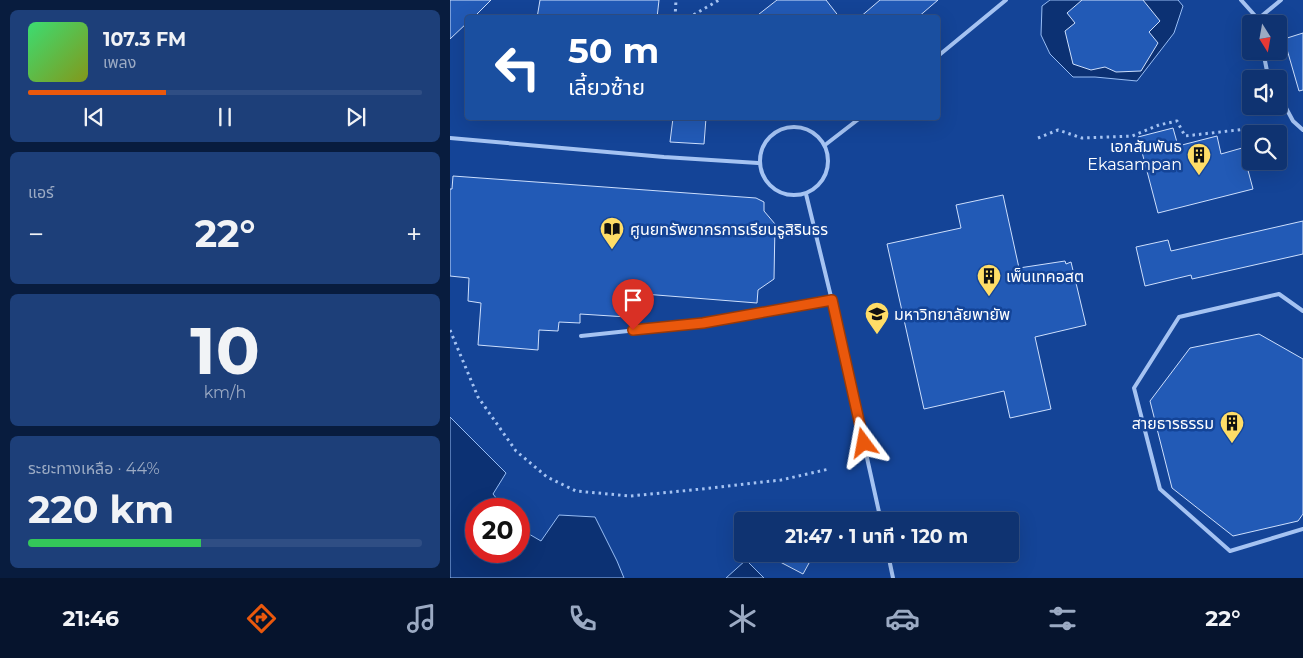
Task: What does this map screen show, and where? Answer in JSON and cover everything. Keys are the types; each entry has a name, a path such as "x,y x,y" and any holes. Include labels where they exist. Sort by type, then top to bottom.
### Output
{"lane":[{"path":"940,54 1006,0"},
{"path":"1241,0 1253,15"},
{"path":"1265,15 1281,0"},
{"path":"1287,110 1293,121 1303,130"},
{"path":"825,144 857,120"},
{"path":"784,127 808,128 825,144 829,158 827,173 819,186 806,194 790,196 774,190 763,178 758,163 765,140 784,127"},
{"path":"450,138 664,157 758,163"},
{"path":"806,194 832,300 879,512"},
{"path":"1303,311 1279,294 1179,317 1134,388 1160,489 1230,551 1303,529"},
{"path":"581,336 703,323 832,300"},
{"path":"890,562 893,578"}],"path":[{"path":"675,15 676,0"},
{"path":"693,15 719,0"},
{"path":"1038,138 1058,130 1082,138 1132,136 1176,121 1185,136 1242,129"},
{"path":"450,330 478,397 516,451 547,477 576,491 630,496 782,480 829,469"}],"water":[{"path":"1050,0 1178,0 1183,6 1174,33 1137,81 1073,77 1050,54 1041,35 1042,6"},
{"path":"450,417 506,473 493,494 496,498 465,498 465,563 530,563 530,535 541,541 559,515 595,517 624,578 450,578"},
{"path":"744,562 748,562 764,578 726,578"}],"building":[{"path":"450,0 491,0 476,15 465,15 465,25 450,39"},
{"path":"540,0 659,0 657,15 538,15"},
{"path":"777,0 826,0 838,15 758,15"},
{"path":"880,0 938,0 920,15 862,15"},
{"path":"1082,0 1143,0 1160,21 1149,32 1158,43 1141,71 1116,72 1105,67 1091,70 1073,64 1065,31 1075,23 1067,13"},
{"path":"1303,33 1303,90 1299,91 1288,53 1288,38"},
{"path":"673,120 706,120 704,144 670,142"},
{"name":"เอกสัมพันธ Ekasampan","path":"1173,128 1178,146 1217,136 1221,154 1242,148 1242,170 1248,170 1253,189 1158,213 1138,137"},
{"name":"ศูนยทรัพยากรการเรียนรูสิรินธร","path":"453,176 756,198 764,202 764,211 775,224 774,279 758,290 757,303 644,294 643,318 580,314 580,323 559,322 558,331 539,330 538,350 478,345 481,303 468,301 469,278 450,276 450,189 452,189"},
{"name":"เพ็นเทคอสต","path":"1003,195 1019,268 1065,261 1066,264 1071,262 1086,325 1035,337 1051,409 1010,418 1004,391 924,409 887,244 961,228 956,205"},
{"path":"1303,221 1303,254 1192,279 1191,275 1145,286 1136,247 1168,240 1171,251"},
{"name":"สายธารธรรม","path":"1259,334 1303,359 1303,514 1298,521 1233,536 1172,488 1150,401 1190,348"},
{"path":"780,562 810,562 803,574"}],"place":[{"name":"เอกสัมพันธ Ekasampan","path":"1199,176"},
{"name":"ศูนยทรัพยากรการเรียนรูสิรินธร","path":"612,250"},
{"name":"เพ็นเทคอสต","path":"989,297"},
{"name":"มหาวิทยาลัยพายัพ","path":"877,335"},
{"name":"สายธารธรรม","path":"1232,444"}],"route":[{"path":"633,330 703,323 832,300 864,443"}]}
